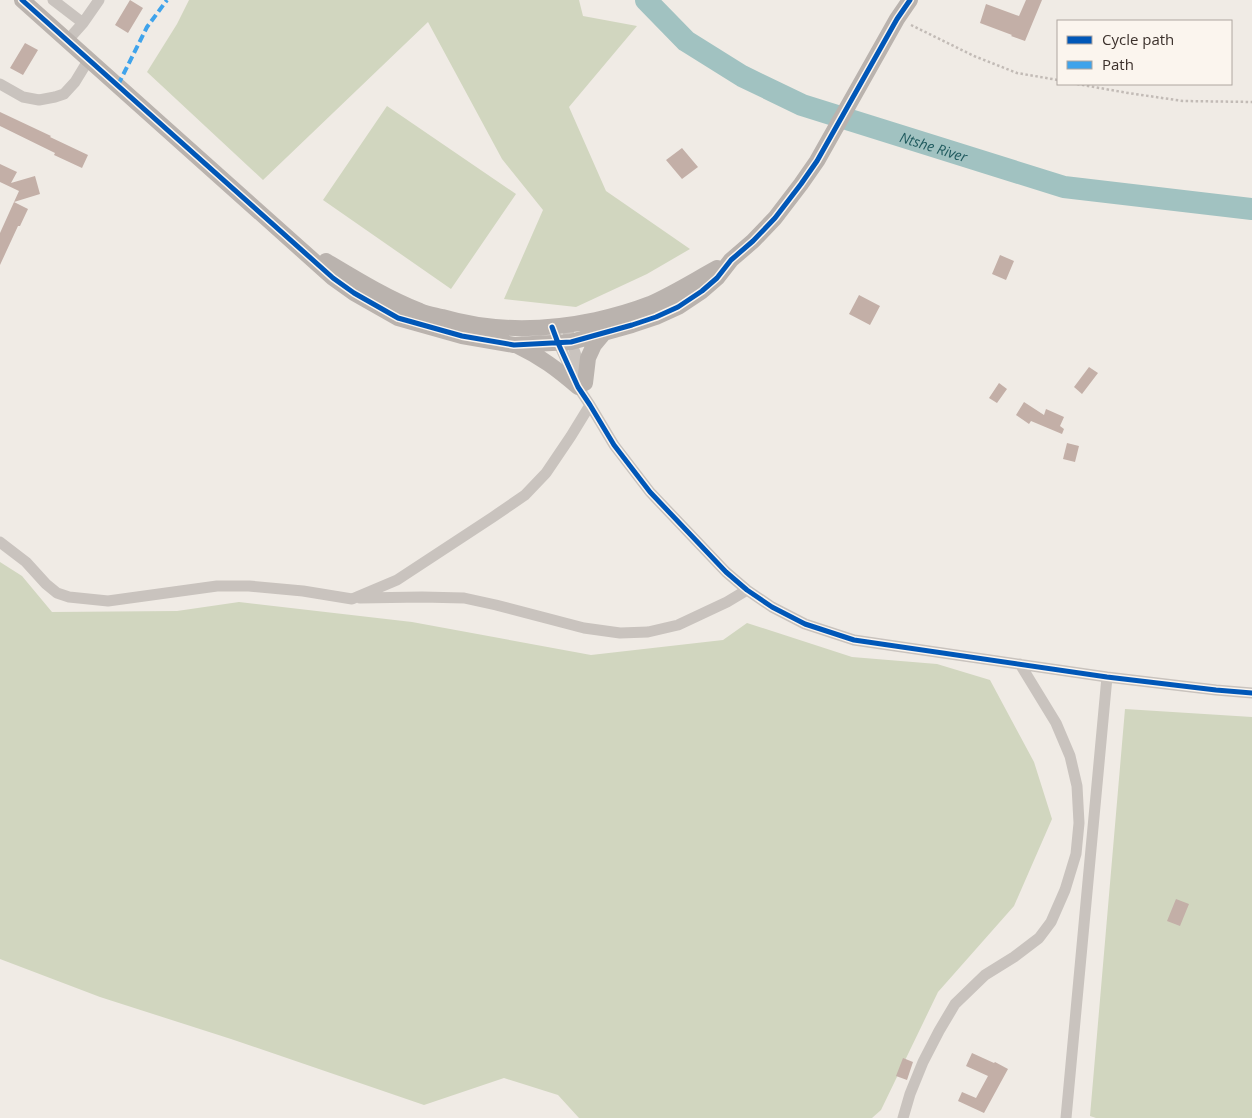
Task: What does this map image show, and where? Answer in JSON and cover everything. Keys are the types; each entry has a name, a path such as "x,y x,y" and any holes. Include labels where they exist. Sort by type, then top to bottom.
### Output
{"street":[{"path":"22,0 333,278 354,293 398,318 462,336 514,344 564,343 648,320 678,307 717,278 731,260 775,218 801,184 910,0"},
{"path":"53,0 83,23"},
{"path":"67,41 83,23 99,0"},
{"path":"0,84 23,96 40,100 54,97 64,94 75,82 89,60"},
{"path":"292,241 367,286 421,311 477,326 502,328 559,326 626,313 652,303 731,260"},
{"path":"559,326 585,394 614,445 650,492 726,572 747,590 772,607 805,624 854,640 1108,676 1252,693"},
{"path":"352,599 397,580 525,495 546,473 571,436 585,394 588,358 594,345 604,333"},
{"path":"514,344 559,370 585,394"},
{"path":"0,542 26,562 57,593 69,597 108,601 217,586 249,586 303,591 352,599 464,598 584,628 620,633 648,632 678,625 727,602 747,590"},
{"path":"903,1118 923,1062 955,1004 985,975 1014,957 1039,938 1051,922 1065,890 1076,854 1079,814 1077,786 1070,756 1056,723 1020,664"},
{"path":"1066,1118 1108,676"}],"path":[{"path":"898,19 974,56 1018,73 1057,80"},
{"path":"1083,85 1183,101 1252,102"}],"green space":[{"path":"189,0 579,0 583,16 637,26 569,107 606,191 690,249 647,274 576,307 504,299 543,210 502,159 428,22 263,180 147,72 177,24"},
{"path":"387,106 516,194 451,289 323,200"},
{"path":"0,562 22,576 52,612 177,611 239,602 412,622 591,655 723,640 747,623 852,657 937,664 990,680 1034,762 1052,819 1014,906 938,992 881,1110 872,1118 579,1118 558,1095 504,1078 424,1105 231,1039 100,997 0,959"},
{"path":"1125,709 1252,717 1252,1118 1096,1118 1090,1116"}],"building":[{"path":"130,0 143,8 128,33 115,25"},
{"path":"1026,0 1042,0 1025,41 980,23 986,4 1019,16"},
{"path":"25,43 38,50 23,75 10,68"},
{"path":"0,112 88,155 82,168 0,126"},
{"path":"682,148 698,167 682,179 666,160"},
{"path":"0,164 17,172 11,183 35,176 40,194 14,202 19,191 0,182"},
{"path":"14,202 28,209 0,265 0,233"},
{"path":"1000,255 1014,261 1006,280 992,274"},
{"path":"859,295 880,306 870,325 849,314"},
{"path":"1089,367 1098,373 1082,394 1074,387"},
{"path":"999,383 1007,389 997,403 989,398"},
{"path":"1024,402 1044,415 1046,409 1064,417 1060,426 1064,429 1062,434 1031,421 1029,424 1016,415"},
{"path":"1067,443 1079,446 1075,462 1063,459"},
{"path":"1176,899 1189,904 1180,926 1167,921"},
{"path":"972,1053 1008,1069 984,1113 958,1101 962,1092 976,1098 988,1076 966,1066"},
{"path":"903,1058 913,1062 907,1080 896,1076"}],"waterway":[{"name":"Ntshe River","path":"646,0 686,41 742,76 802,105 1064,187 1252,209"}],"marked path":[{"path":"118,85 147,27 167,0"}],"cycle path":[{"path":"22,0 333,278 354,293 398,318 462,336 514,345 571,342 632,325 678,307 717,278 731,260 775,218 817,161 897,19 910,0"},
{"path":"552,327 578,387 614,445 650,492 726,572 747,590 772,607 805,624 854,640 1107,677 1252,693"}]}
